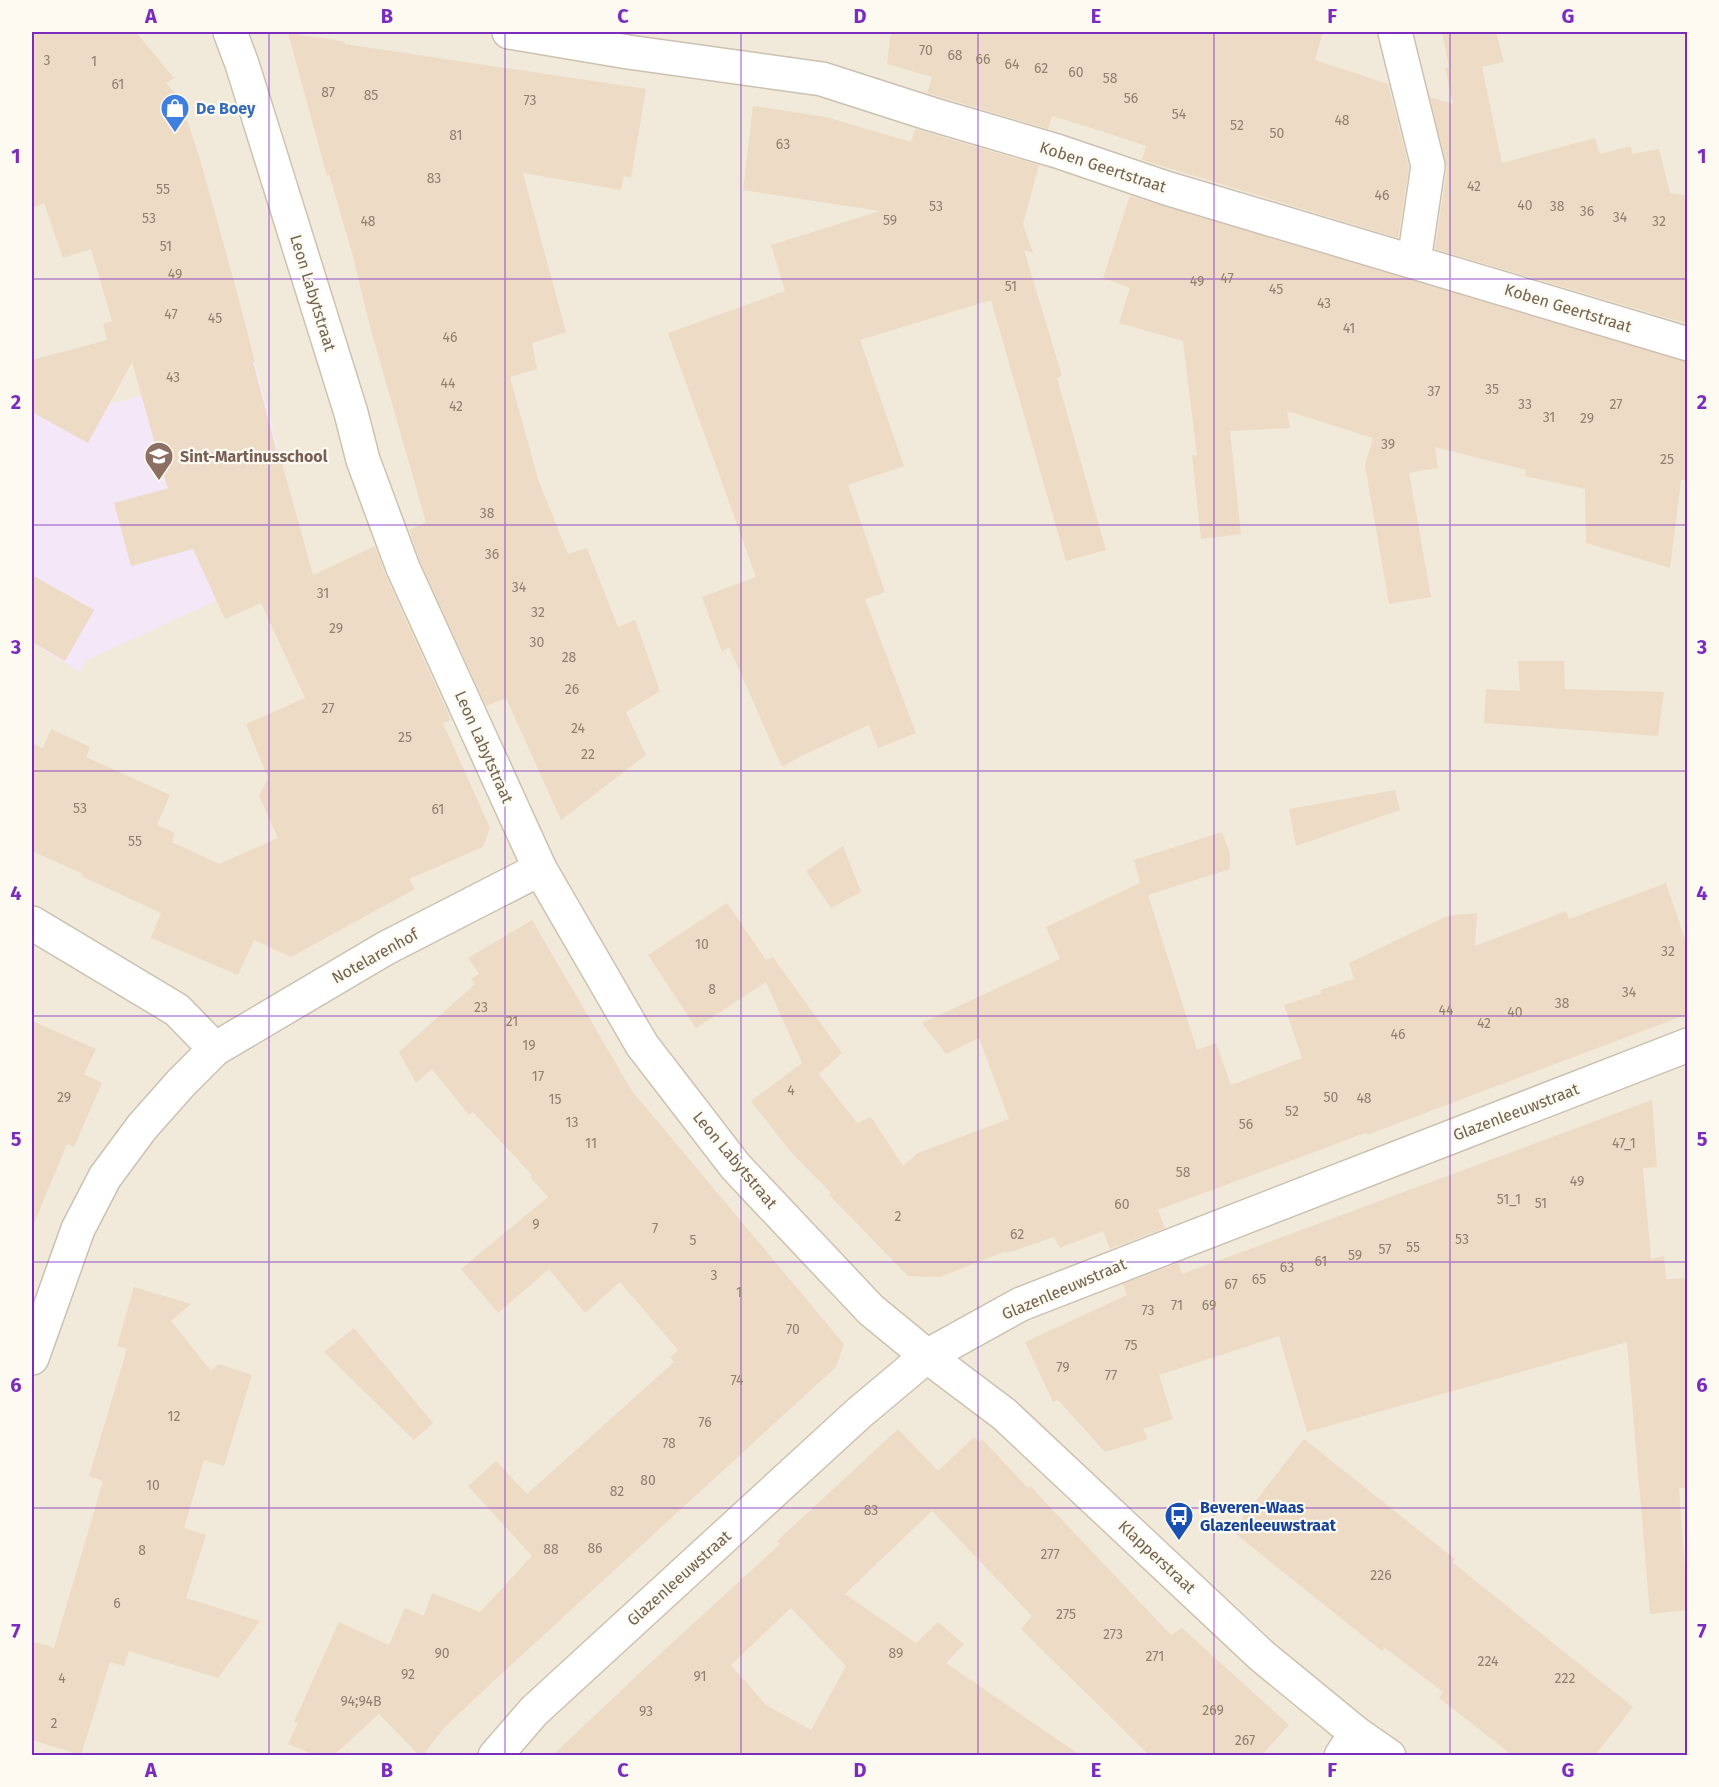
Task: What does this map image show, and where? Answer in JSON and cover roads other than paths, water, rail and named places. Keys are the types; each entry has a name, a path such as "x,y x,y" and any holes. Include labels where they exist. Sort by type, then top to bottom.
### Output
{"street":[{"name":"Leon Labytstraat","path":"230,32 242,64 375,493 403,568 540,869 642,1045 736,1167 871,1310 927,1356"},
{"name":"Koben Geertstraat","path":"509,32 822,80 1058,151 1166,188 1688,344"},
{"path":"1395,32 1428,166 1413,261"},
{"name":"Notelarenhof","path":"32,1358 78,1229 105,1177 142,1127 214,1049 386,948 540,869"},
{"path":"32,923 177,1010 214,1049"},
{"name":"Glazenleeuwstraat","path":"495,1755 534,1711 859,1413 927,1356 1021,1304 1688,1045"},
{"name":"Klapperstraat","path":"927,1356 1004,1414 1262,1656 1348,1744 1389,1755"}],"place":[{"name":"De Boey","path":"175,134"},
{"name":"Sint-Martinusschool","path":"159,482"},
{"name":"Beveren-Waas Glazenleeuwstraat","path":"1179,1542"}]}
